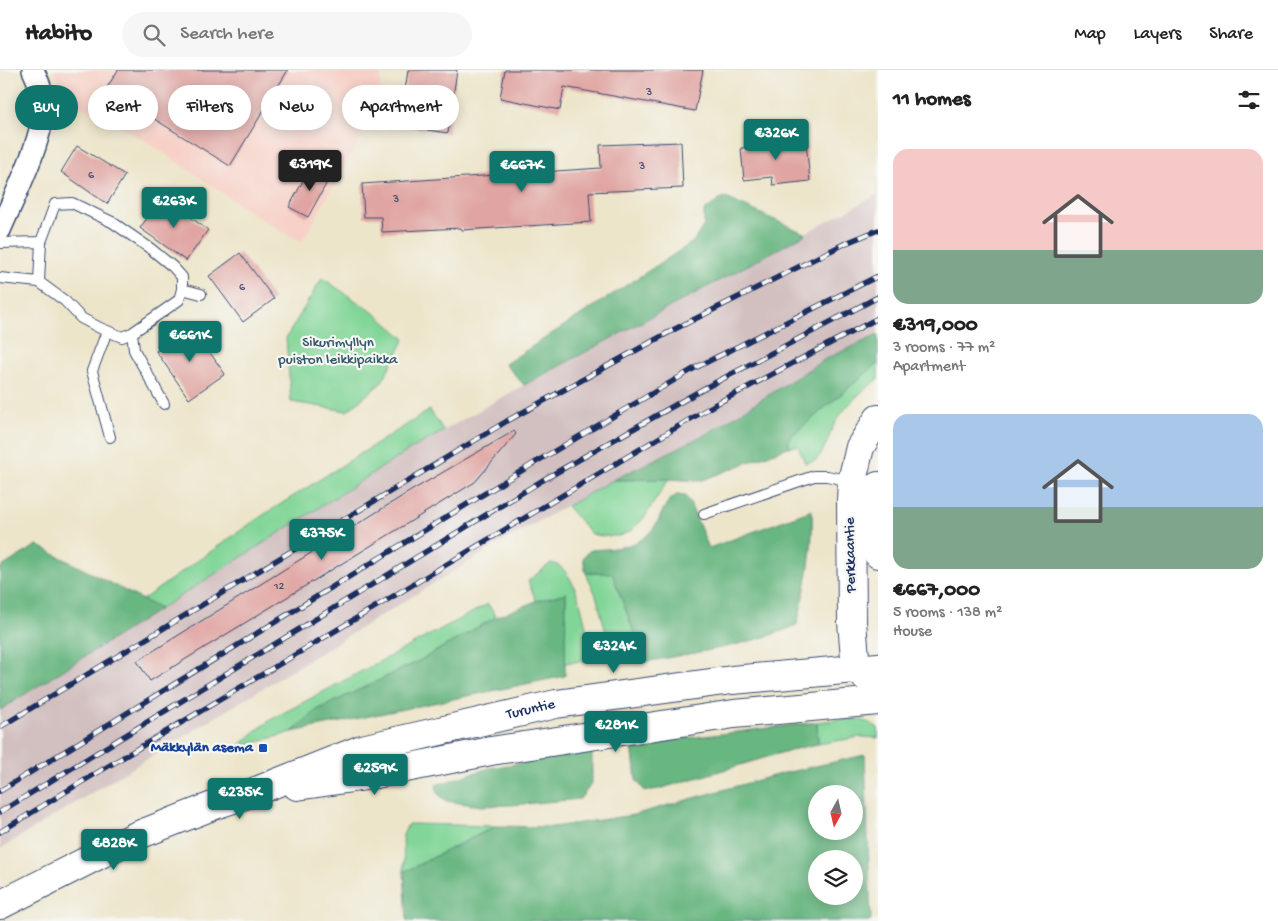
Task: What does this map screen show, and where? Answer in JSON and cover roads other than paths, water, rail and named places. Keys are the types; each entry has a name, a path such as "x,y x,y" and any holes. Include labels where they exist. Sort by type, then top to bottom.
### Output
{"main road":[{"name":"Perkkaantie","path":"878,419 860,447 870,486 878,554"},
{"name":"Perkkaantie","path":"867,668 852,622 851,501 870,486"},
{"path":"867,668 878,688"},
{"name":"Turuntie","path":"0,905 136,836 252,793 362,749 556,704 732,680 867,668"},
{"name":"Turuntie","path":"252,793 366,776 526,746 734,714 878,701"}],"street":[{"path":"0,230 35,145 42,121 44,105 42,90 33,70"}],"lane":[{"path":"0,278 39,282 64,301 81,318 122,337 132,333 179,300 182,289 182,278 151,250 112,222 72,203 56,204 46,224 41,242 39,282"},
{"path":"0,243 41,242"},
{"path":"182,289 201,294"},
{"path":"107,331 92,371 110,437"},
{"path":"132,333 134,350 164,404"},
{"path":"704,514 814,476 828,476 870,486"}],"railway":[{"path":"0,727 507,421 675,329 846,243 878,230"},
{"path":"0,791 536,462 695,368 878,276"},
{"path":"0,812 543,480 705,388 878,297"},
{"path":"0,832 714,405 878,318"}],"place":[{"name":"Mäkkylän asema","path":"263,748"}],"park label":[{"name":"Sikurimyllyn puiston leikkipaikka","path":"338,352"}]}
